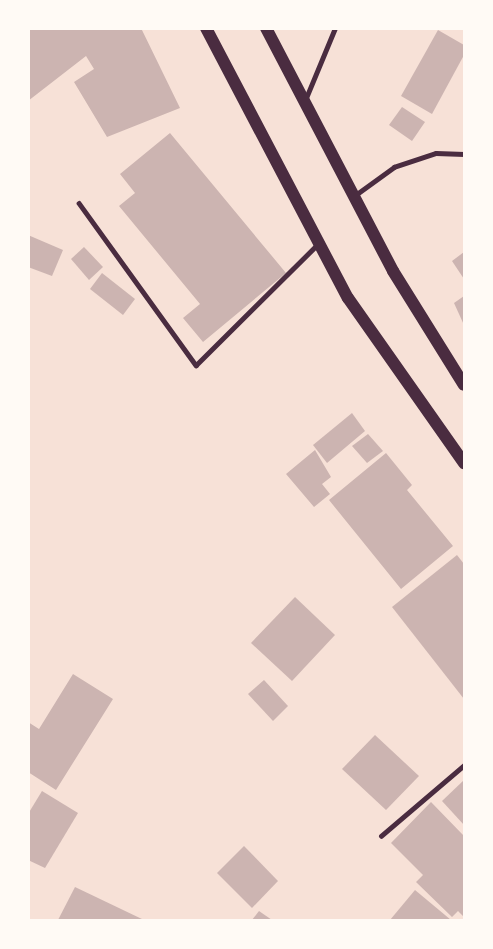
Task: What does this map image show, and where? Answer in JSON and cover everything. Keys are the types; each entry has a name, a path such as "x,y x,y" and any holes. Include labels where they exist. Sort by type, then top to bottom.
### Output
{"main road":[{"path":"206,28 348,298 465,463"},
{"path":"266,28 305,99 352,198 465,384"}],"lane":[{"path":"305,99 335,28"},
{"path":"352,198 394,167 436,153 465,154"},
{"path":"79,203 196,365 318,244"},
{"path":"381,836 465,765"}],"building":[{"path":"28,28 141,28 180,108 107,137 74,82 94,69 86,56 28,101"},
{"path":"438,30 464,45 464,55 432,114 401,96"},
{"path":"402,107 425,122 412,141 389,125"},
{"path":"170,133 286,273 203,342 183,318 200,304 119,206 135,193 120,174"},
{"path":"28,235 63,250 52,276 28,267"},
{"path":"84,247 103,267 89,280 71,259"},
{"path":"464,252 464,279 452,261"},
{"path":"102,273 135,299 123,315 90,289"},
{"path":"464,296 464,325 454,303"},
{"path":"352,413 365,431 327,463 313,445"},
{"path":"368,434 383,451 367,463 352,446"},
{"path":"315,450 331,477 322,484 330,494 314,507 286,474"},
{"path":"386,453 412,485 407,490 453,546 401,589 329,500"},
{"path":"457,555 464,564 464,699 392,607"},
{"path":"295,597 335,635 292,681 251,643"},
{"path":"73,674 113,699 56,790 28,772 28,722 39,729"},
{"path":"264,680 288,706 273,721 248,694"},
{"path":"375,735 419,776 386,810 342,769"},
{"path":"464,780 464,825 442,801"},
{"path":"42,791 78,813 45,868 28,860 28,814"},
{"path":"431,802 464,836 464,917 458,911 452,917 416,882 423,875 391,843"},
{"path":"244,846 278,881 252,908 217,873"},
{"path":"75,887 144,920 58,920"},
{"path":"415,890 451,920 390,920"},
{"path":"259,911 272,920 252,920"}]}
